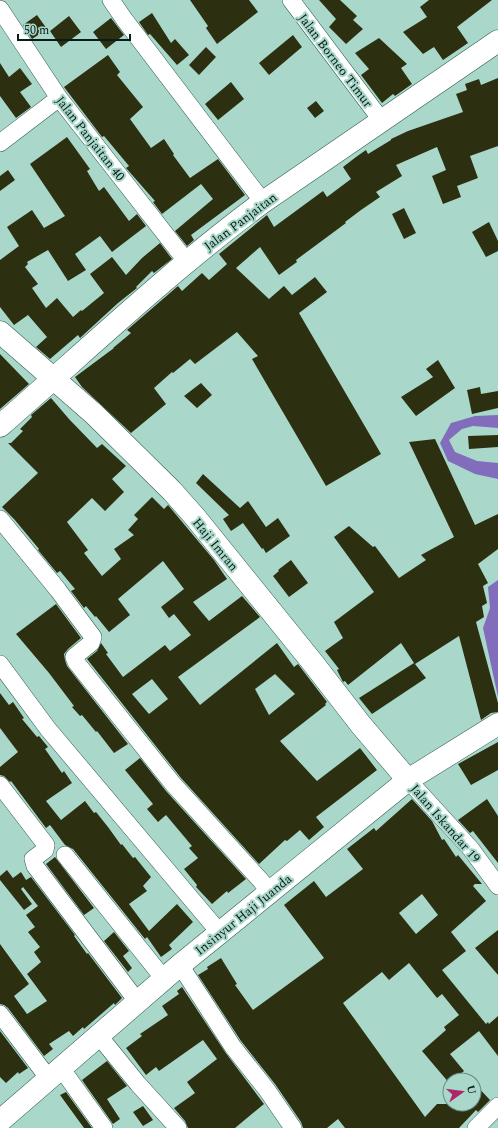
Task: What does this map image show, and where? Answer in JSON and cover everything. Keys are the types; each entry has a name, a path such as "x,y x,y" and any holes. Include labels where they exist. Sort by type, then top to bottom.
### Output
{"street":[{"path":"111,0 263,202"},
{"name":"Jalan Borneo Timur","path":"291,0 382,121"},
{"name":"Jalan Panjaitan 40","path":"0,10 60,98 187,262"},
{"name":"Jalan Panjaitan","path":"0,426 187,262 263,202 498,41"},
{"path":"0,144 60,98"},
{"name":"Haji Imran","path":"0,332 94,414 172,491 308,657 361,725 408,780"},
{"path":"0,520 58,590 93,637 91,643 74,657 76,662 173,784 271,892"},
{"path":"0,664 48,729 220,933"},
{"name":"Insinyur Haji Juanda","path":"0,1122 137,1001 408,780 498,724"},
{"name":"Jalan Iskandar 19","path":"408,780 471,849 498,886"},
{"path":"0,785 46,846 45,850 33,858 35,866 137,1001"},
{"path":"65,855 172,972 267,1090 293,1128"},
{"path":"0,1014 104,1128"},
{"path":"99,1036 142,1089 178,1128"},
{"path":"476,1128 498,1106"}],"shaded area":[{"path":"498,415 498,428 473,426 462,429 449,440 455,452 477,461 498,463 498,479 475,474 448,461 440,443 451,423 475,416"},
{"path":"498,580 498,697 483,628 490,608 488,587"}],"building":[{"path":"190,0 249,0 258,12 217,44 206,28 208,26"},
{"path":"319,0 340,0 357,16 353,20 363,29 346,44 329,27 336,19"},
{"path":"429,0 492,0 457,27 468,43 443,60 434,47 423,54 403,32 427,17 420,7"},
{"path":"152,13 171,43 175,39 189,55 177,65 150,34 148,35 139,22"},
{"path":"37,15 47,29 32,39 23,25"},
{"path":"69,16 81,32 61,47 50,31"},
{"path":"111,18 124,35 106,49 93,32"},
{"path":"293,35 302,47 269,75 259,63"},
{"path":"379,38 407,64 401,68 412,84 395,96 393,94 382,103 361,75 369,69 355,53"},
{"path":"206,47 216,57 199,75 189,65"},
{"path":"108,55 120,72 117,75 143,107 130,119 151,148 164,139 174,154 173,155 190,178 218,159 245,195 191,235 194,240 187,246 175,231 213,199 201,184 162,214 153,202 155,201 126,168 129,166 104,136 102,137 64,87"},
{"path":"0,63 9,77 20,68 32,84 20,92 31,107 16,118 0,96"},
{"path":"498,78 498,146 470,156 478,178 457,186 461,197 443,204 432,176 446,170 437,147 396,165 402,176 376,192 380,197 345,222 346,223 296,260 297,262 279,275 260,247 236,268 269,299 284,286 292,295 315,277 327,292 299,313 381,454 326,486 252,359 258,356 237,332 195,364 190,359 154,388 166,404 131,433 82,387 75,377 114,348 131,333 127,330 178,286 182,291 202,273 209,280 227,264 219,254 267,215 274,227 323,191 327,197 351,179 343,167 366,150 368,154 391,139 408,131 463,112 456,94 467,90 465,84 479,79 481,85"},
{"path":"231,82 244,99 218,120 205,104"},
{"path":"316,101 324,111 315,118 307,108"},
{"path":"67,137 90,169 87,171 99,191 104,187 129,221 137,214 146,226 112,252 100,236 75,254 86,270 68,281 48,250 27,262 28,264 25,267 38,284 32,288 46,308 57,298 73,317 81,310 82,311 104,293 90,274 112,257 126,275 142,258 160,243 172,259 154,273 152,271 136,287 137,288 118,303 80,338 78,335 50,359 36,347 47,337 28,315 14,325 0,307 0,260 19,246 7,227 32,210 44,228 65,216 30,164"},
{"path":"8,170 15,180 0,191 0,176"},
{"path":"404,208 416,233 404,239 392,214"},
{"path":"489,222 498,241 498,251 486,257 472,232"},
{"path":"0,354 29,384 0,409"},
{"path":"438,360 455,388 416,416 401,397 433,377 426,369"},
{"path":"201,383 212,395 197,408 184,396"},
{"path":"480,387 481,394 498,391 498,408 472,414 467,390"},
{"path":"51,398 97,448 102,444 126,466 112,479 124,492 105,511 92,498 67,522 88,550 84,553 102,576 121,559 114,549 134,535 128,530 138,519 134,515 152,497 164,509 168,505 214,560 227,579 193,602 209,621 242,596 260,617 178,677 200,705 277,643 294,667 298,664 327,702 325,704 326,705 280,741 317,781 360,748 377,770 316,817 324,827 309,840 300,830 287,841 285,840 259,864 181,778 87,659 97,651 101,643 108,653 106,654 123,677 165,645 170,651 191,635 174,614 169,618 161,607 184,589 163,561 118,599 130,615 109,632 86,606 84,608 71,591 75,589 60,571 57,573 14,519 2,507 38,473 8,443 11,443 23,431 20,429 32,417 31,415","holes":["275,674 295,694 269,715 255,689","152,679 168,699 149,714 132,694"]},
{"path":"498,435 498,447 469,449 468,436"},
{"path":"435,439 475,525 498,514 498,549 478,564 488,583 483,586 487,603 482,606 484,617 476,622 498,703 498,712 491,713 481,720 459,636 415,664 426,678 372,714 359,698 414,663 401,643 348,685 345,681 343,682 337,670 339,669 325,651 343,638 334,622 374,592 334,537 349,526 373,547 375,546 399,578 426,560 421,555 454,537 409,442"},
{"path":"203,474 240,508 248,501 266,527 278,518 290,536 266,553 243,523 231,531 223,519 229,515 196,483"},
{"path":"291,560 308,583 289,597 273,576"},
{"path":"56,604 81,638 64,654 67,666 128,744 114,753 97,731 96,732 82,715 80,716 72,707 74,706 49,673 16,634"},
{"path":"0,693 9,705 13,702 24,718 22,719 37,737 39,736 48,747 45,749 62,773 64,771 72,783 46,801 61,820 85,801 94,813 96,812 121,845 122,844 133,858 135,857 151,877 143,886 147,891 129,904 149,931 177,904 193,922 169,945 172,949 161,957 147,937 145,939 73,849 65,845 50,825 46,828 11,781 10,782 4,776 0,775 0,767 18,752 0,728"},
{"path":"498,742 498,770 471,785 458,764"},
{"path":"140,758 166,791 246,879 228,893 227,891 212,904 196,887 197,885 184,869 198,858 189,848 192,846 166,815 158,822 147,809 153,804 125,770"},
{"path":"412,799 432,821 442,840 444,839 456,857 458,855 482,884 475,884 473,886 486,901 451,932 466,951 442,970 486,1024 488,1022 489,1024 498,1016 498,1056 479,1031 450,1054 464,1071 442,1072 442,1075 422,1051 446,1030 444,1027 459,1015 442,994 437,998 409,963 389,980 382,972 343,1003 425,1117 437,1104 442,1104 442,1112 474,1112 459,1128 345,1128 338,1119 327,1128 303,1128 301,1122 275,1084 241,1041 198,975 221,958 237,984 235,985 253,1010 324,958 284,905 314,881 326,897 363,869 347,849 374,828 376,831","holes":["422,894 438,915 416,934 399,913"]},
{"path":"487,799 498,816 498,863 473,831 470,833 458,820"},
{"path":"55,857 94,908 84,915 46,864"},
{"path":"7,870 13,878 21,872 26,880 31,877 75,935 74,936 87,954 88,953 122,998 115,1005 114,1003 84,1029 83,1027 73,1036 69,1031 49,1044 53,1049 44,1056 8,1008 0,1004 0,944 29,984 14,996 27,1014 47,1001 27,974 41,962 34,952 40,947 28,932 35,927 26,915 38,906 23,887 21,889 32,904 24,910 0,880 0,876"},
{"path":"498,930 498,975 475,948"},
{"path":"114,932 129,951 123,956 132,968 128,972 104,941"},
{"path":"182,987 225,1052 264,1104 235,1128 188,1128 185,1121 174,1108 195,1093 187,1082 217,1059 203,1040 159,1071 156,1067 146,1075 126,1048 142,1036 140,1034 168,1015 162,1006 179,994 177,991"},
{"path":"0,1031 28,1068 19,1074 18,1072 6,1083 0,1077"},
{"path":"107,1061 127,1086 107,1099 120,1119 113,1124 82,1080"},
{"path":"66,1092 92,1128 84,1128 60,1095"},
{"path":"482,1092 490,1100 482,1108"},
{"path":"143,1106 153,1120 143,1126 133,1112"}]}
